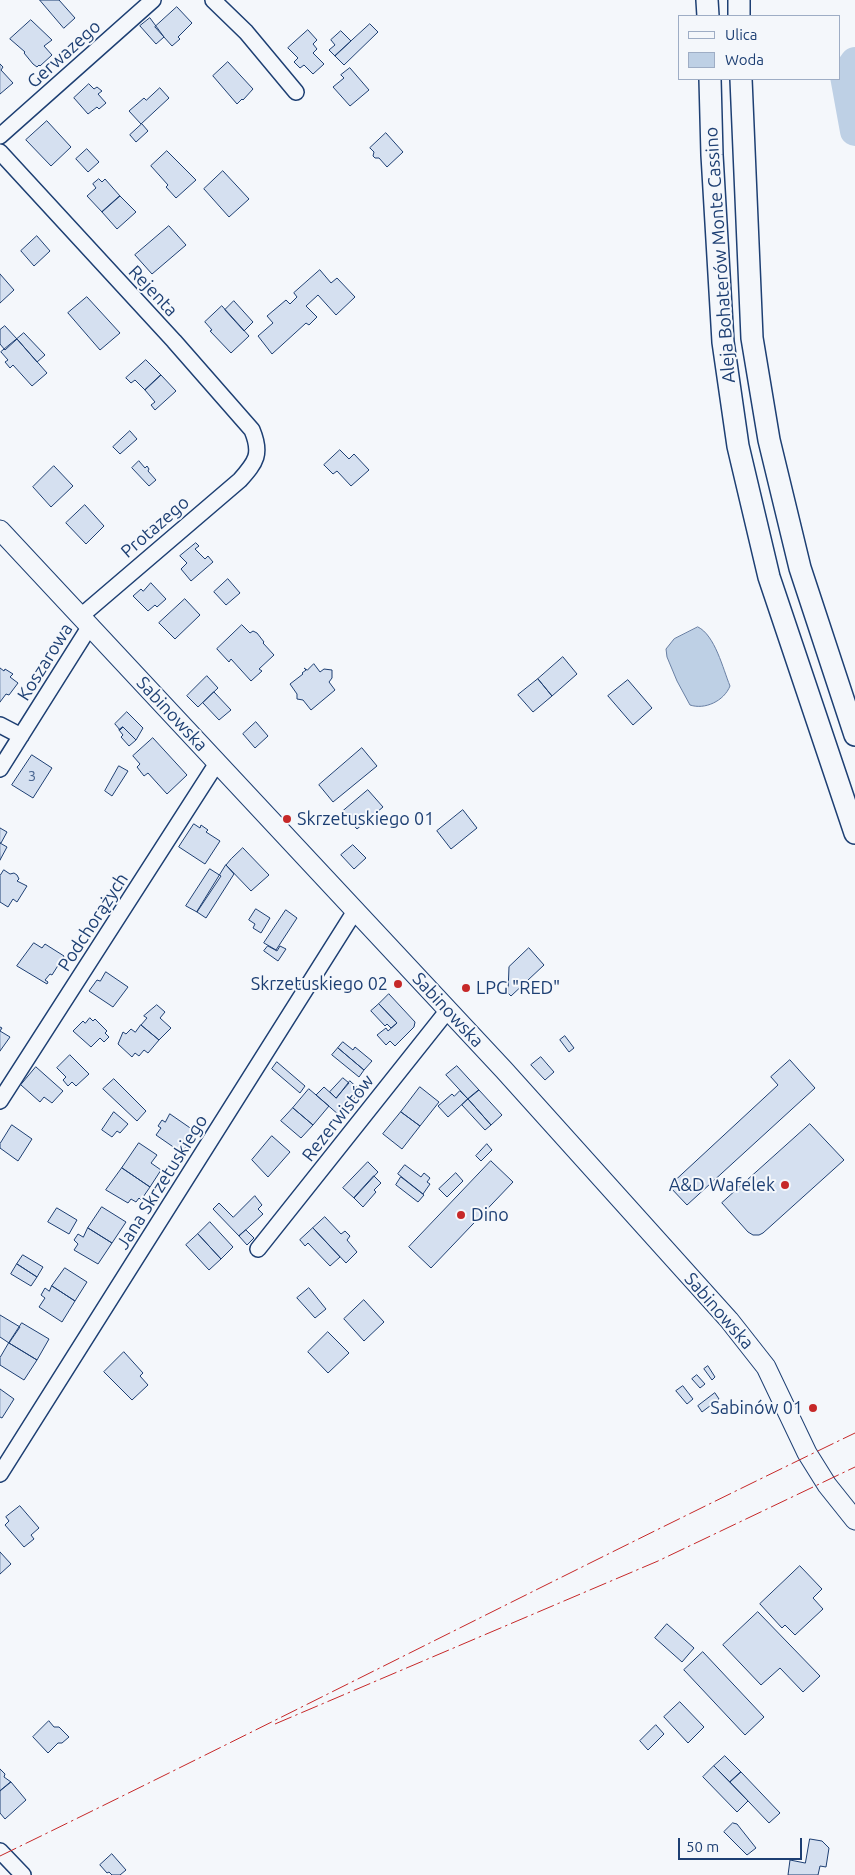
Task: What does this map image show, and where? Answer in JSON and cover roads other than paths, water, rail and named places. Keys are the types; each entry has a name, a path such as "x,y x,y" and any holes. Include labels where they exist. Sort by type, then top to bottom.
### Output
{"main road":[{"path":"707,0 708,15"},
{"path":"739,0 739,15"},
{"name":"Aleja Bohaterów Monte Cassino","path":"710,80 712,155 723,342 738,446 769,577 855,832"},
{"name":"Aleja Bohaterów Monte Cassino","path":"741,80 752,338 769,440 800,568 855,735"}],"street":[{"name":"Gerwazego","path":"0,136 153,0"},
{"path":"213,0 246,32 296,92"},
{"name":"Rejenta","path":"0,152 174,341 252,430 257,441 258,452 253,465"},
{"name":"Protazego","path":"86,621 240,480 253,465"},
{"name":"Sabinowska","path":"0,530 448,1010 729,1320 766,1366 806,1454 827,1485 855,1520"},
{"name":"Koszarowa","path":"0,769 21,736 86,621"},
{"path":"0,725 21,736"},
{"name":"Podchorążych","path":"0,1101 217,763"},
{"name":"Jana Skrzetuskiego","path":"0,1474 356,911"},
{"name":"Rezerwistów","path":"258,1249 448,1010"},
{"path":"0,1851 22,1875"}],"water":[{"path":"698,627 704,631 714,645 730,686 719,700 702,706 690,705 677,681 667,657 666,649 674,639"}],"waterway":[{"path":"855,62 845,76 855,131"}],"place":[{"name":"Skrzetuskiego 01","path":"287,819"},
{"name":"Skrzetuskiego 02","path":"398,984"},
{"name":"LPG \"RED\"","path":"466,988"},
{"name":"A&D Wafelek","path":"785,1185"},
{"name":"Dino","path":"461,1215"},
{"name":"Sabinów 01","path":"813,1408"}]}
